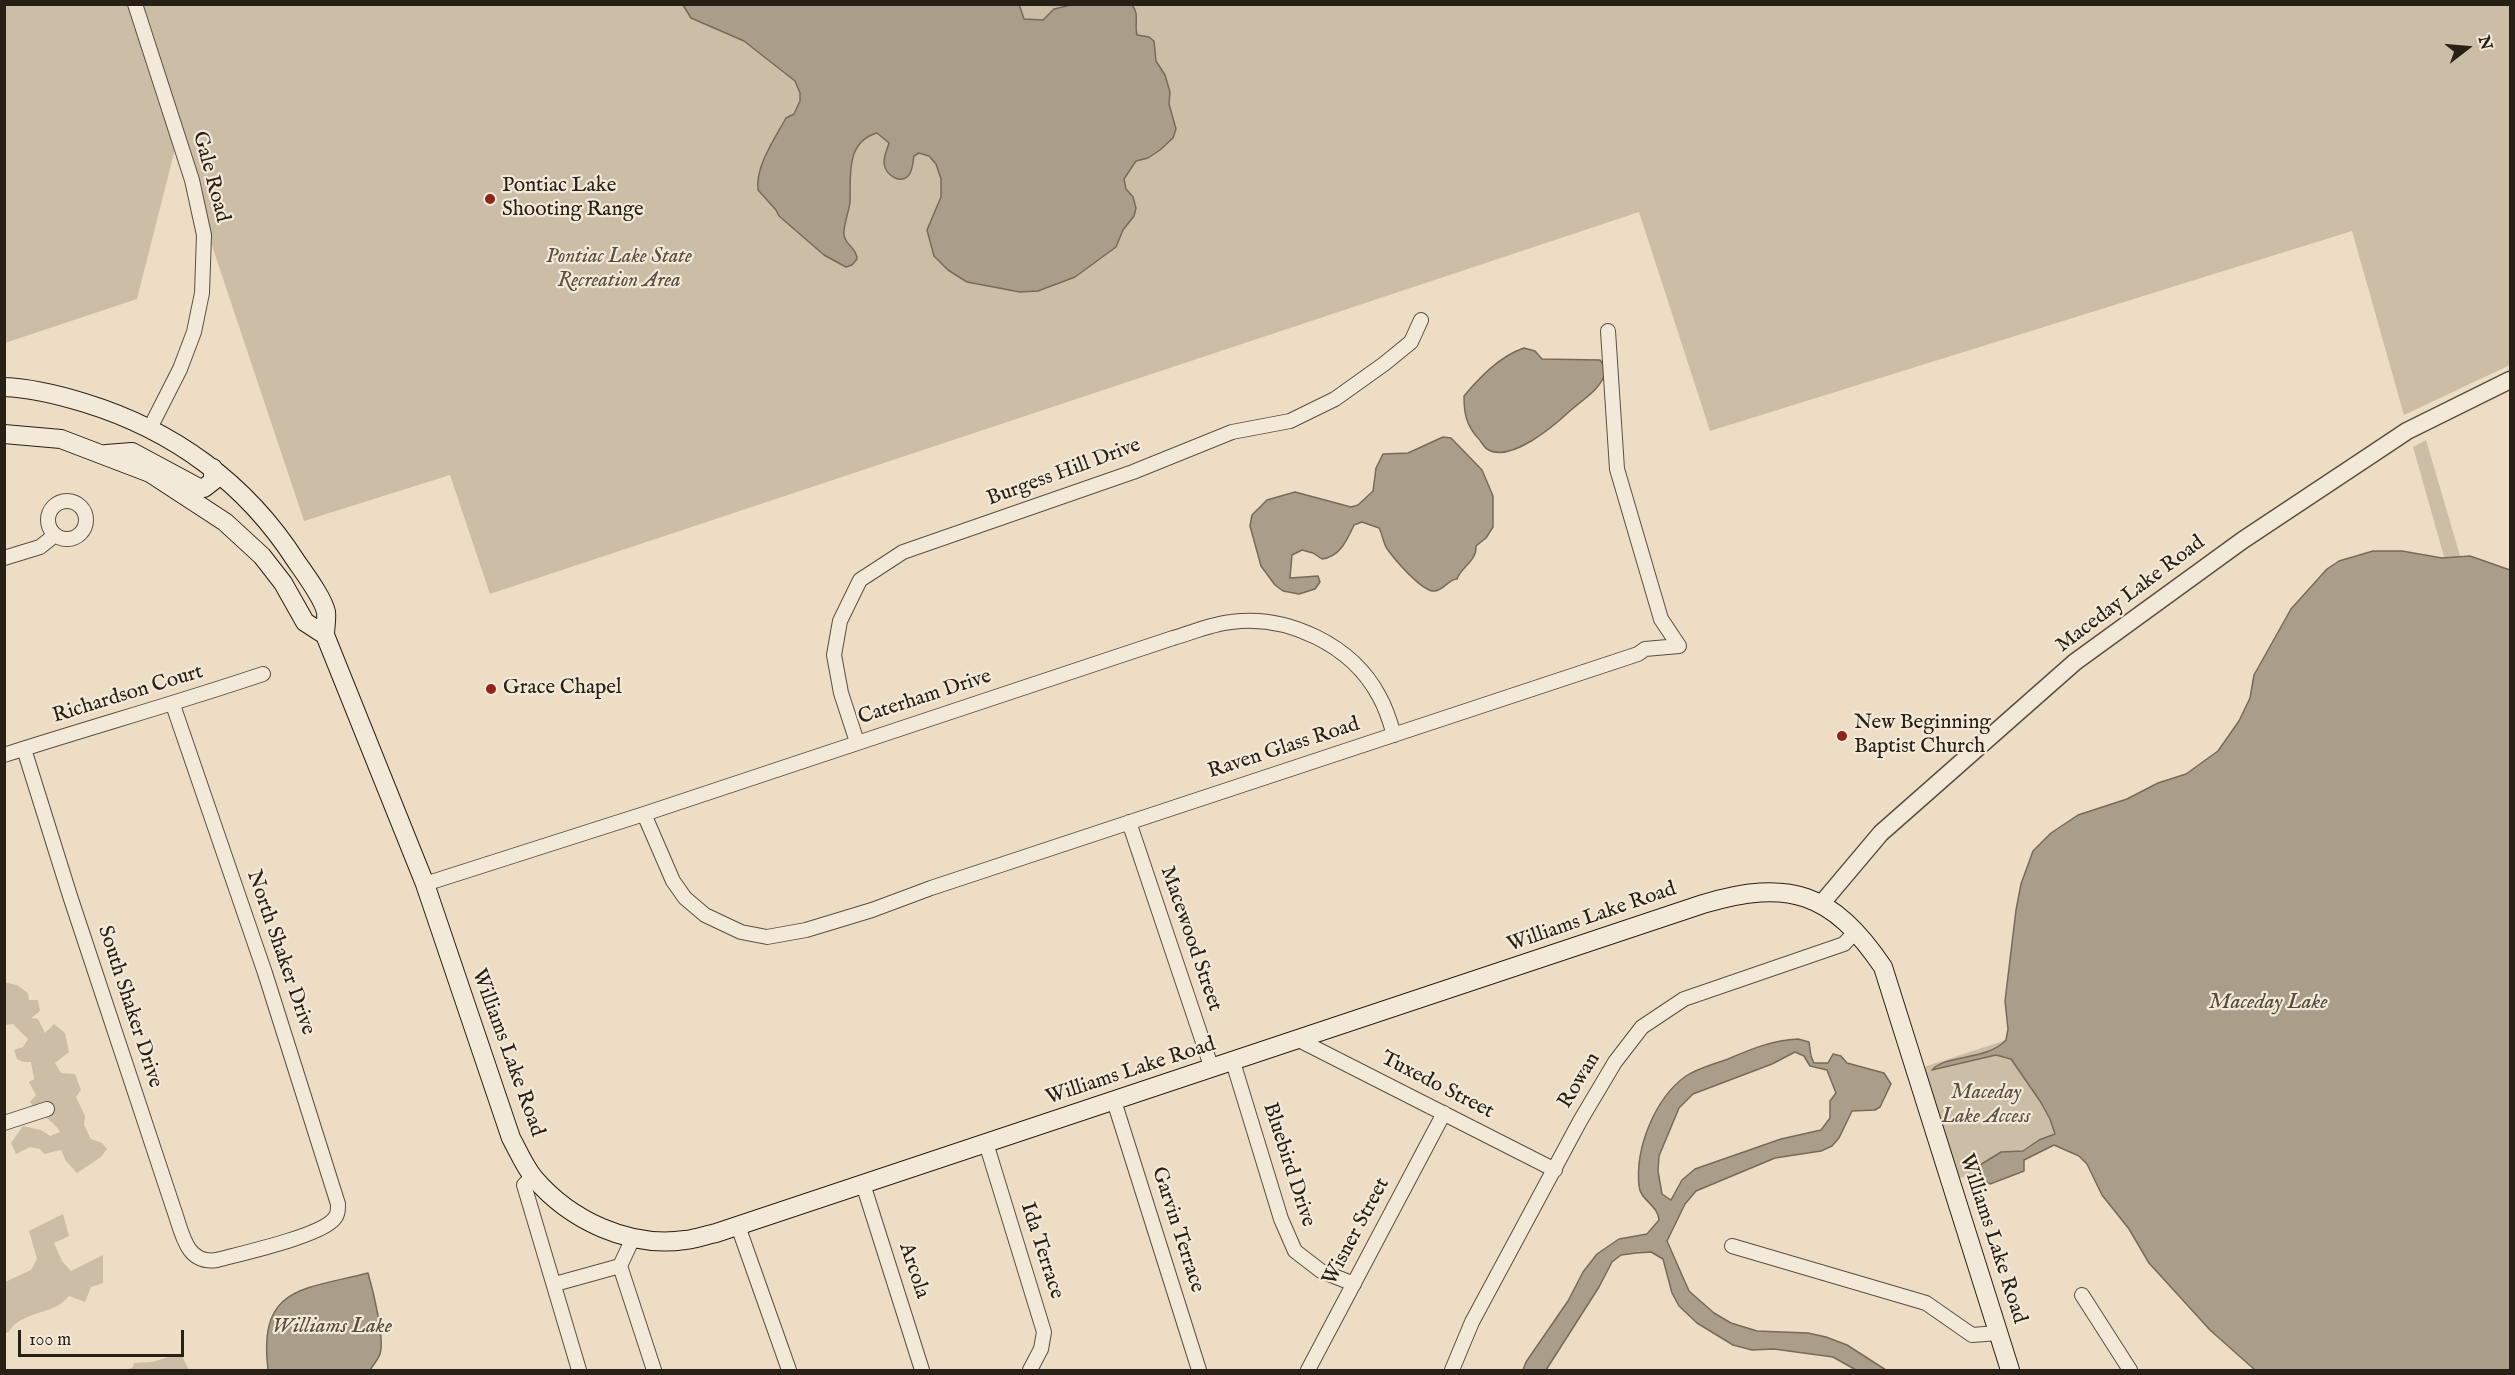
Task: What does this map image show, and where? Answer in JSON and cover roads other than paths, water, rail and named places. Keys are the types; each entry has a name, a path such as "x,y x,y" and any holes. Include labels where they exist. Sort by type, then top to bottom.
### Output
{"main road":[{"name":"Williams Lake Road","path":"4,387 64,397 110,411 184,446 213,468 262,514 288,548 326,612 325,635 425,884 511,1138 533,1176 562,1205 595,1226 633,1238 683,1240 738,1226 1722,898 1753,893 1779,893 1801,896 1822,903 1839,915 1856,932 1883,967 2010,1371"},
{"name":"Williams Lake Road","path":"4,434 61,439 150,473 225,522 266,562 283,583 305,622 325,635"},
{"path":"102,454 132,452 199,488 204,488 213,481 213,468"},
{"path":"266,562 276,560 288,548"}],"street":[{"name":"Gale Road","path":"135,4 192,180 204,235 202,292 194,332 180,369 150,428"},
{"name":"Burgess Hill Drive","path":"857,742 841,693 834,655 840,621 860,580 903,552 1133,472 1232,432 1290,421 1335,399 1384,364 1411,342 1421,320"},
{"name":"Raven Glass Road","path":"644,814 673,881 685,898 705,915 741,932 766,937 806,930 872,910 931,888 1638,654 1645,649 1679,646 1661,619 1617,469 1608,331"},
{"name":"Maceday Lake Road","path":"1822,903 1881,833 2075,662 2243,540 2408,431 2511,380"},
{"path":"4,558 40,547 55,536"},
{"name":"Caterham Drive","path":"425,884 644,814 1173,638 1231,622 1278,622 1322,639 1357,666 1378,694 1394,735"},
{"name":"Richardson Court","path":"4,755 123,717 173,705 263,674"},
{"name":"North Shaker Drive","path":"173,705 337,1196 337,1216 330,1223 303,1235 213,1261"},
{"name":"South Shaker Drive","path":"24,749 73,907 173,1207 189,1250 198,1259 213,1261"},
{"name":"Macewood Street","path":"1129,822 1212,1069"},
{"name":"Rowan","path":"1452,1371 1472,1322 1555,1170 1615,1062 1642,1027 1684,999 1844,944 1856,932"},
{"name":"Tuxedo Street","path":"1299,1040 1555,1170"},
{"name":"Bluebird Drive","path":"1233,1062 1274,1197 1295,1251 1321,1270 1354,1284"},
{"name":"Garvin Terrace","path":"1114,1101 1199,1371"},
{"path":"4,1123 47,1109"},
{"name":"Wisner Street","path":"1308,1371 1444,1113"},
{"name":"Ida Terrace","path":"986,1143 1044,1332 1041,1350 1030,1371"},
{"path":"533,1176 524,1185 579,1371"},
{"name":"Arcola","path":"863,1184 922,1371"},
{"path":"738,1226 789,1371"},
{"path":"633,1238 620,1266 654,1371"},
{"path":"1732,1246 1926,1303 1972,1335 1998,1333"},
{"path":"555,1284 620,1266"},
{"path":"2082,1295 2130,1371"}],"water":[{"path":"1019,4 1024,19 1043,20 1054,9 1071,5 1132,5 1136,12 1137,35 1149,37 1154,41 1156,61 1165,75 1170,92 1169,104 1176,129 1173,138 1160,150 1148,158 1136,161 1124,179 1126,189 1133,197 1136,208 1134,216 1123,230 1116,247 1075,277 1038,291 1020,292 967,282 948,270 934,256 927,230 941,197 941,179 936,164 929,156 919,153 914,156 912,169 908,176 900,179 891,176 884,163 889,143 877,133 859,144 852,162 850,202 844,235 857,259 852,265 846,267 824,255 779,216 758,190 760,172 767,153 786,118 794,114 800,101 800,93 795,81 744,41 691,18 683,5"},
{"path":"1524,348 1535,351 1542,359 1600,360 1607,370 1592,393 1532,441 1508,451 1497,452 1487,449 1468,423 1464,396 1499,362"},
{"path":"1443,437 1451,438 1482,470 1493,496 1493,527 1486,538 1476,546 1474,556 1457,579 1437,591 1422,586 1391,555 1379,528 1362,522 1354,525 1342,547 1328,558 1322,559 1302,550 1292,555 1290,578 1318,576 1320,582 1315,589 1299,594 1283,591 1275,585 1261,566 1250,526 1252,515 1267,500 1295,492 1351,507 1358,505 1373,491 1376,468 1383,454 1408,453"},
{"name":"Maceday Lake","path":"2373,551 2402,551 2442,558 2470,556 2510,570 2510,1370 2255,1370 2210,1330 2149,1263 2129,1229 2102,1195 2087,1164 2079,1156 2054,1145 2024,1160 2024,1171 1990,1184 1978,1176 1976,1170 1980,1165 2001,1152 2023,1151 2039,1140 2055,1134 2040,1101 2011,1059 1996,1055 1932,1070 1938,1065 1978,1055 1998,1047 2006,1040 2008,1029 2005,1001 2016,910 2021,884 2033,851 2051,833 2078,815 2127,799 2158,783 2186,774 2218,751 2239,721 2250,698 2254,675 2291,609 2327,569 2339,561"},
{"path":"1798,1039 1809,1042 1814,1063 1828,1063 1833,1054 1841,1056 1847,1063 1884,1073 1891,1084 1880,1107 1875,1110 1852,1111 1839,1138 1832,1146 1821,1151 1775,1158 1696,1191 1685,1204 1667,1241 1689,1291 1714,1313 1731,1323 1757,1331 1808,1333 1826,1337 1847,1345 1886,1370 1856,1370 1833,1357 1774,1349 1752,1350 1733,1345 1697,1323 1679,1306 1672,1293 1663,1259 1651,1252 1621,1255 1612,1262 1599,1287 1546,1370 1523,1370 1526,1362 1568,1301 1583,1272 1597,1254 1619,1239 1647,1234 1659,1220 1656,1210 1640,1191 1639,1171 1640,1156 1649,1125 1665,1097 1675,1085 1696,1071 1762,1046","holes":["1795,1052 1804,1056 1810,1066 1827,1070 1836,1093 1830,1101 1830,1118 1821,1130 1781,1139 1695,1169 1682,1180 1671,1200 1662,1194 1658,1171 1659,1156 1679,1108 1693,1094 1772,1064"]},
{"name":"Williams Lake","path":"368,1273 381,1337 380,1354 370,1370 268,1370 267,1342 270,1322 278,1307 289,1296 305,1289"}],"place":[{"name":"Pontiac Lake Shooting Range","path":"490,199"},
{"name":"Grace Chapel","path":"491,689"},
{"name":"New Beginning Baptist Church","path":"1842,736"}],"park label":[{"name":"Pontiac Lake State Recreation Area","path":"619,270"},
{"name":"Maceday Lake Access","path":"1986,1106"}]}
